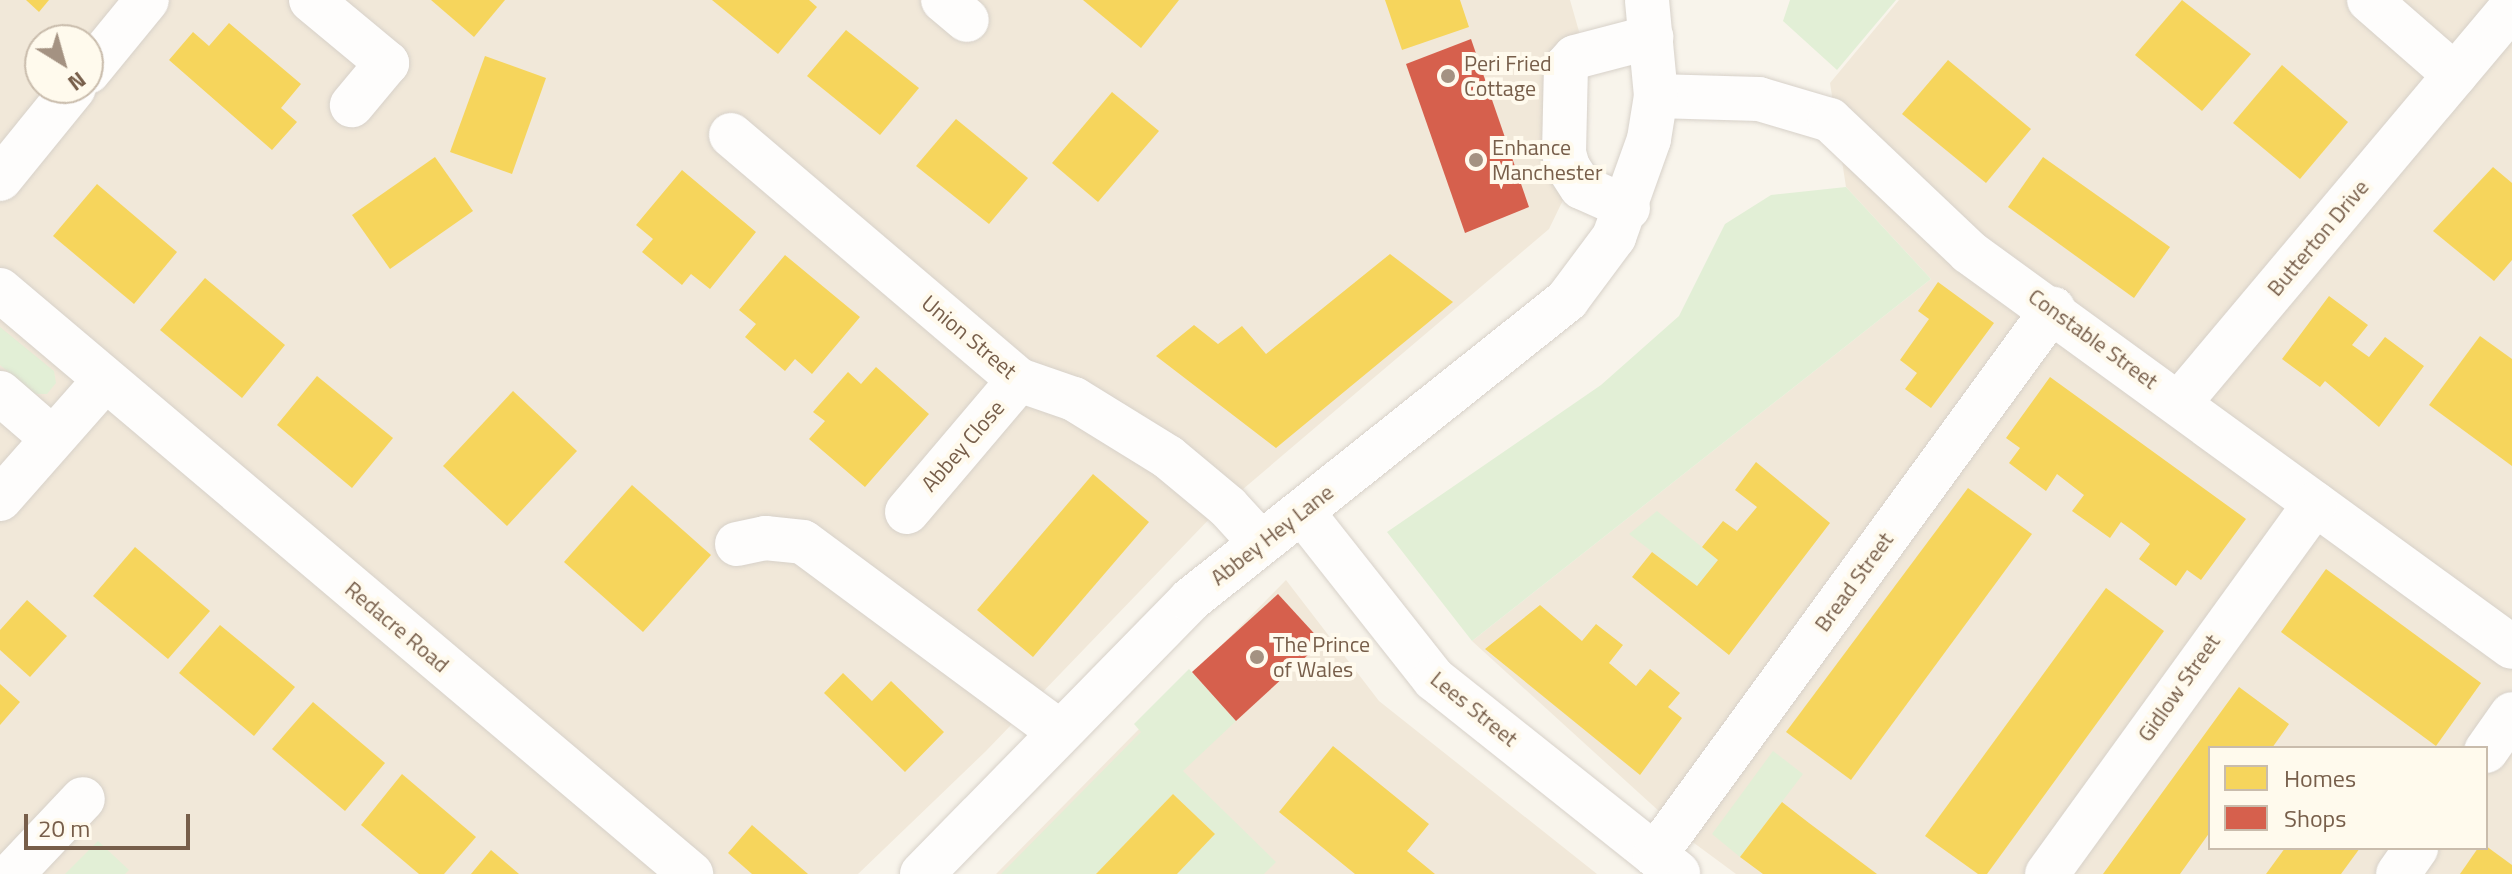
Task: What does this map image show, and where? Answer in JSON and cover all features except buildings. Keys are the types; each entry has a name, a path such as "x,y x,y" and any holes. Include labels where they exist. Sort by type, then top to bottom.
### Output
{"street":[{"path":"104,52 147,0"},
{"path":"311,0 387,63 352,105"},
{"path":"2369,0 2455,75"},
{"name":"Butterton Drive","path":"2180,402 2512,7"},
{"name":"Abbey Hey Lane","path":"922,874 1149,638 1260,542 1302,512 1567,300 1614,237 1628,208 1656,96 1649,19 1575,57 1566,67 1564,153 1568,167 1581,187 1628,208"},
{"name":"Constable Street","path":"1656,96 1759,99 1830,120 1969,252 2053,309 2512,647"},
{"path":"0,179 61,104"},
{"name":"Union Street","path":"731,135 1019,380 1074,399 1168,457 1228,507 1260,542"},
{"name":"Redacre Road","path":"0,290 691,874"},
{"name":"Bread Street","path":"1667,864 2053,309"},
{"name":"Abbey Close","path":"907,512 1019,380"},
{"path":"0,499 104,381"},
{"path":"0,393 52,438"},
{"name":"Gidlow Street","path":"2047,874 2315,504"},
{"name":"Lees Street","path":"1302,512 1434,679 1667,864"},
{"path":"737,544 774,538 803,542 1058,731"},
{"path":"2488,748 2512,714"},
{"path":"12,874 83,799"},
{"path":"2398,874 2415,850"}],"shaded area":[{"path":"0,0 1570,0 1582,42 1577,171 1549,229 1216,512 986,751 858,874 0,874"},
{"path":"1899,0 2512,0 2512,874 1736,874 1694,843 1472,641 1931,279 1846,187 1830,83"},
{"path":"1286,580 1379,701 1597,874 996,874"}],"green space":[{"path":"1790,0 1896,0 1837,70 1783,21"},
{"path":"1846,187 1931,279 1472,641 1387,532 1601,385 1679,316 1725,224 1771,195"},
{"path":"0,327 54,371 56,383 47,394 35,394 0,365"},
{"path":"1657,511 1718,560 1697,586 1629,534"},
{"path":"1189,669 1236,721 1183,771 1276,862 1264,874 1177,874 1215,834 1173,794 1096,874 1001,874 1141,732 1134,724"},
{"path":"1773,751 1803,774 1740,857 1712,834"},
{"path":"98,841 129,870 125,874 65,874"}],"place":[{"name":"Peri Fried Cottage","path":"1448,76"},
{"name":"Enhance Manchester","path":"1476,160"},
{"name":"The Prince of Wales","path":"1257,657"}]}
